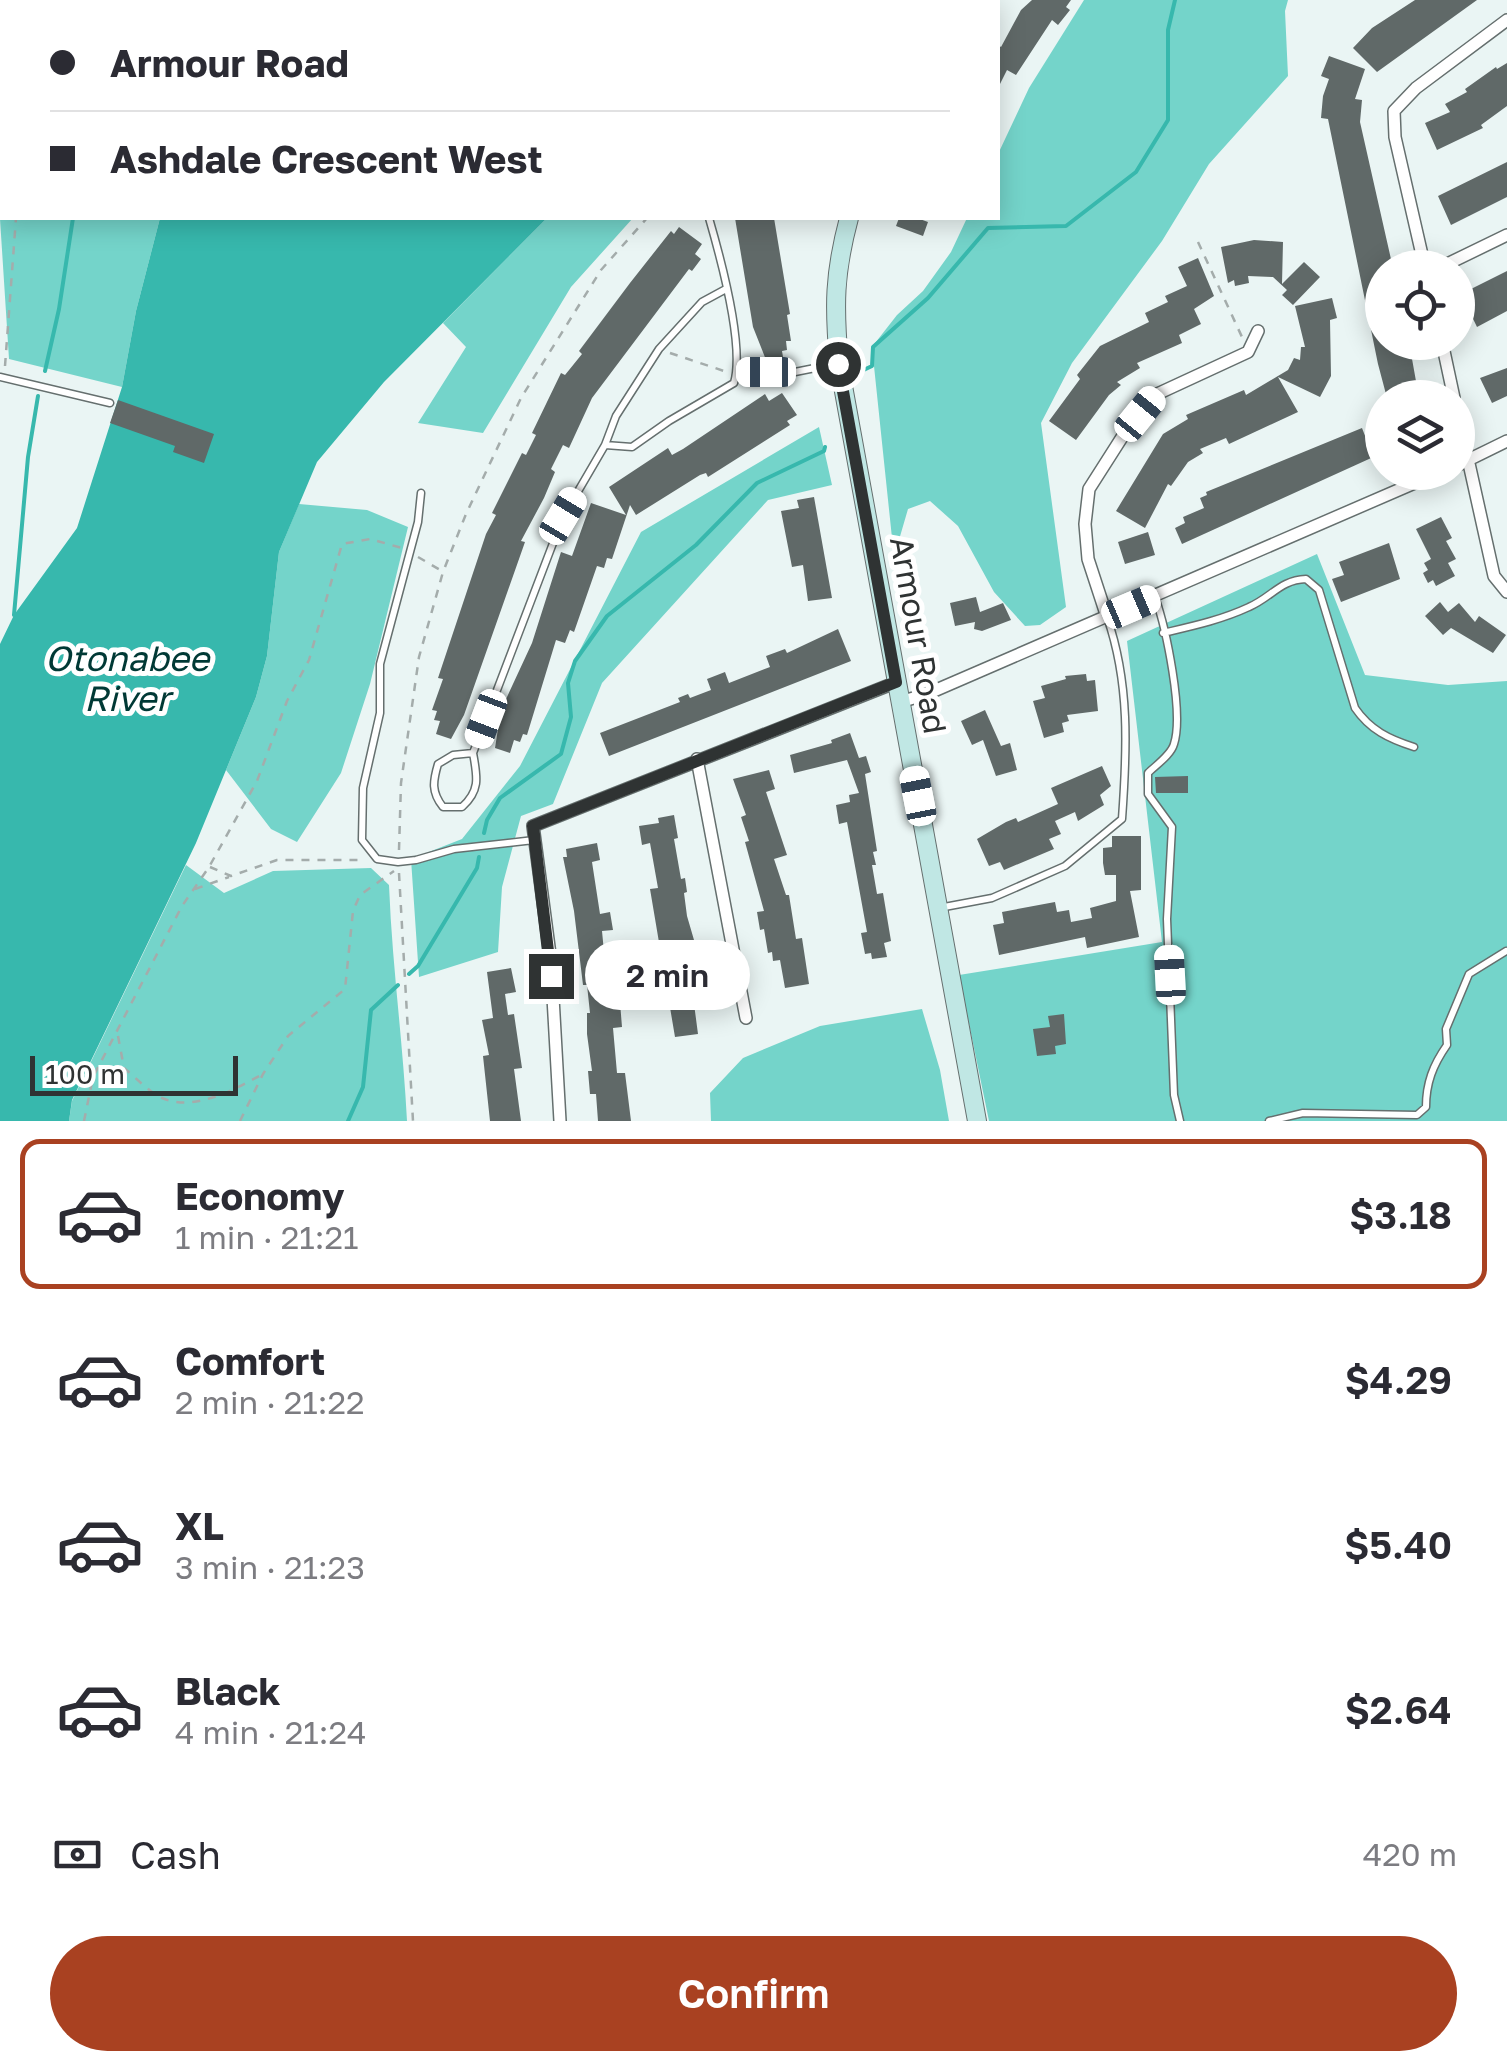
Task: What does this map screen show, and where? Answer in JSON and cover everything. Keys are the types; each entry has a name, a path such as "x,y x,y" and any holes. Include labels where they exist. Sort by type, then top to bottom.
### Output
{"main road":[{"name":"Armour Road","path":"848,220 834,299 838,364 977,1121"}],"street":[{"path":"1421,250 1395,137 1394,111 1416,88 1507,20"},
{"path":"1475,251 1507,235"},
{"path":"1107,618 1088,559 1085,524 1089,490 1126,432 1155,396 1248,352 1258,331"},
{"path":"1475,457 1507,441"},
{"path":"900,702 1107,618 1399,490"},
{"path":"1471,490 1494,576 1507,592"},
{"path":"560,1121 551,962 534,833 697,759 896,682"},
{"path":"697,759 746,1018"}],"lane":[{"path":"606,445 632,447 734,383 738,372 726,289 709,220"},
{"path":"474,752 453,755 438,764 434,796 443,807 462,807 474,796 478,780 474,752 563,516 606,445 616,416 659,349 702,302 726,289"},
{"path":"738,372 795,372 838,364"},
{"path":"2,376 110,403"},
{"path":"421,493 410,552 380,664 380,713 363,788 362,840 377,859 398,862 534,833"},
{"path":"1163,633 1203,625 1252,606 1289,580 1306,579 1319,590 1355,708 1365,724 1414,747"},
{"path":"1154,597 1179,712 1174,748 1148,773 1148,794 1172,827 1167,919 1174,1095 1180,1121"},
{"path":"938,909 992,898 1065,866 1122,819 1126,760 1121,658 1107,618"},
{"path":"1268,1121 1303,1113 1417,1116 1426,1107 1426,1086 1448,1046 1446,1029 1469,974 1506,951"}],"path":[{"path":"2,376 16,220"},
{"path":"398,862 401,783 419,657 443,572 521,398 601,270 645,220"},
{"path":"1198,242 1248,352"},
{"path":"659,349 738,372"},
{"path":"84,1121 93,1077 257,781 287,701 309,660 342,544 370,539 410,552 443,572"},
{"path":"194,889 278,860 377,859"},
{"path":"209,867 231,876"},
{"path":"240,1121 263,1074 288,1036 345,988 353,911 360,895 398,868 413,1121"},
{"path":"117,1034 124,1068 162,1099 194,1102 232,1090 263,1074"}],"shaded area":[{"path":"1084,0 1288,0 1288,76 1209,164 1162,241 1072,363 1041,423 1066,607 1040,625 1025,626 994,592 958,526 930,501 908,509 894,557 872,347 897,315 923,291 951,252 966,220 1000,220 1000,150 1029,88"},
{"path":"0,220 159,220 122,387 9,359"},
{"path":"545,220 631,220 571,287 483,433 418,423 466,347 443,323"},
{"path":"819,427 832,485 768,500 602,683 553,804 521,816 502,887 498,952 419,977 411,859 462,839 520,766 641,532"},
{"path":"299,504 367,510 408,527 370,684 341,773 297,842 271,829 226,770 256,697 267,656 279,552"},
{"path":"1317,554 1365,675 1448,685 1507,681 1507,1121 989,1121 959,975 1162,942 1127,641"},
{"path":"186,865 224,893 273,871 371,868 389,885 407,1121 69,1121 72,1101"},
{"path":"922,1009 940,1070 949,1121 711,1121 710,1093 743,1058 820,1026"}],"water":[{"name":"Otonabee River","path":"159,220 545,220 384,382 317,462 279,552 267,656 256,697 196,843 72,1100 69,1121 0,1121 0,644 14,615 77,528 122,387"}],"building":[{"path":"1032,0 1071,0 1066,7 1070,10 1058,25 1052,20 1016,75 1007,70 1000,84 1000,46 1021,10"},
{"path":"1415,0 1477,0 1377,72 1353,48 1372,28"},
{"path":"1329,56 1365,69 1355,99 1362,100 1360,122 1389,250 1365,250 1365,300 1328,119 1321,118 1329,79 1321,76"},
{"path":"1507,63 1507,106 1481,125 1483,128 1437,150 1425,123 1450,112 1445,104"},
{"path":"1507,162 1507,197 1451,225 1438,196"},
{"path":"735,220 774,220 790,314 787,315 791,341 786,341 787,350 782,351 784,363 768,365 753,327"},
{"path":"898,220 928,222 923,236 896,226"},
{"path":"679,227 702,244 695,254 701,259 692,271 689,269 592,398 569,448 563,445 551,469 555,472 544,498 521,541 525,542 464,715 451,739 436,734 440,721 434,720 437,711 432,710 443,679 438,678 486,534 496,515 492,513 522,453 526,455 536,435 532,433 561,373 565,375 582,354 579,351 630,283 671,231 674,234"},
{"path":"1254,240 1283,242 1282,284 1304,262 1320,277 1293,305 1282,295 1287,290 1273,277 1248,276 1249,283 1228,283 1221,247"},
{"path":"1198,258 1214,296 1194,309 1201,324 1179,335 1182,343 1137,363 1140,368 1117,382 1121,385 1076,440 1049,421 1100,346 1149,322 1145,313 1168,302 1165,296 1187,286 1178,267"},
{"path":"1507,271 1507,311 1477,327 1475,323 1475,287"},
{"path":"1332,298 1337,318 1330,320 1331,376 1320,397 1278,377 1298,412 1229,444 1226,438 1200,449 1203,453 1188,462 1171,486 1168,484 1145,528 1116,511 1163,434 1188,419 1186,415 1244,390 1246,395 1288,370 1294,358 1300,360 1301,347 1305,347 1295,306"},
{"path":"1377,360 1412,360 1416,380 1382,380"},
{"path":"1507,368 1507,396 1492,403 1480,378"},
{"path":"782,393 797,415 787,421 790,425 708,477 706,473 700,475 636,515 630,505 612,559 607,558 604,568 597,566 574,632 570,630 565,643 556,640 527,735 523,734 520,742 514,740 510,753 495,748 501,710 532,643 561,552 572,556 591,503 626,515 609,487 668,448 672,455 683,449 765,394 769,401"},
{"path":"118,400 214,434 204,463 173,452 175,446 110,423"},
{"path":"1362,428 1365,436 1365,461 1182,544 1175,528 1185,523 1183,517 1204,508 1200,498 1206,492"},
{"path":"814,497 832,598 808,601 803,565 792,567 781,511 799,508 797,500"},
{"path":"1441,517 1452,538 1446,541 1456,559 1448,563 1455,576 1436,586 1433,580 1428,583 1423,573 1428,570 1424,563 1431,559 1416,529"},
{"path":"1148,532 1155,555 1125,564 1118,542"},
{"path":"1389,543 1400,579 1341,602 1332,579 1344,575 1339,562"},
{"path":"976,597 980,612 1003,603 1011,620 982,631 974,629 975,622 955,626 950,603"},
{"path":"1440,602 1448,612 1459,603 1475,622 1479,616 1506,635 1493,653 1451,628 1443,635 1425,616"},
{"path":"838,629 851,661 609,756 600,733 680,702 678,698 688,694 690,698 711,690 707,679 725,672 729,683 770,667 766,656 785,649 787,653"},
{"path":"1086,674 1087,681 1095,680 1098,711 1067,715 1069,721 1062,723 1064,732 1044,738 1033,701 1045,698 1041,686 1066,679 1065,676"},
{"path":"985,710 1001,746 1010,743 1017,770 996,776 983,740 972,745 961,721"},
{"path":"850,733 859,758 866,756 871,772 865,774 877,851 873,852 876,865 872,865 877,894 883,893 891,941 884,943 887,957 872,959 871,953 865,954 861,933 867,932 847,822 839,824 836,805 850,802 849,795 859,793 847,760 794,773 790,755 832,743 831,740"},
{"path":"1102,766 1111,786 1100,795 1104,805 1078,821 1075,812 1055,821 1061,834 1049,839 1054,849 1004,870 1000,862 989,866 977,839 1006,822 1016,818 1018,822 1058,804 1051,788"},
{"path":"769,770 775,789 766,792 787,855 774,859 789,895 796,939 802,938 809,984 785,988 780,960 773,961 764,929 760,930 757,912 764,911 745,842 749,841 741,817 746,815 733,779"},
{"path":"1188,776 1188,793 1156,793 1155,777"},
{"path":"674,815 678,838 674,839 687,892 687,916 701,964 689,966 698,1034 675,1037 650,889 658,888 650,843 642,845 639,826 659,823 658,818"},
{"path":"1112,836 1141,836 1141,890 1130,891 1139,937 1087,948 1085,937 999,955 993,925 1004,923 1002,912 1055,902 1057,912 1069,910 1071,922 1092,918 1090,908 1116,901 1116,875 1105,875 1103,863 1103,848 1112,847"},
{"path":"597,843 600,860 592,862 600,914 610,912 613,930 602,931 606,973 617,972 619,990 622,1027 613,1028 617,1073 625,1073 631,1121 598,1121 596,1094 590,1094 587,985 583,985 563,857 567,857 566,849"},
{"path":"511,968 516,992 505,994 508,1015 514,1014 522,1068 514,1069 521,1121 490,1121 483,1056 489,1055 482,1020 493,1018 487,972"},
{"path":"1064,1014 1066,1044 1055,1046 1056,1054 1037,1056 1033,1029 1050,1027 1048,1016"}],"waterway":[{"path":"853,375 872,366 873,347 928,298 988,228 1066,226 1136,172 1168,120 1168,30 1175,0"},
{"path":"45,371 73,220"},
{"path":"14,615 28,457 38,396"},
{"path":"484,833 500,798 561,754 571,717 568,683 575,661 607,616 696,545 757,483 824,451 825,447"},
{"path":"409,974 418,966 477,868 479,857"},
{"path":"348,1121 363,1087 371,1010 398,985"}],"route":[{"path":"551,976 533,826 896,682 838,364"}]}
